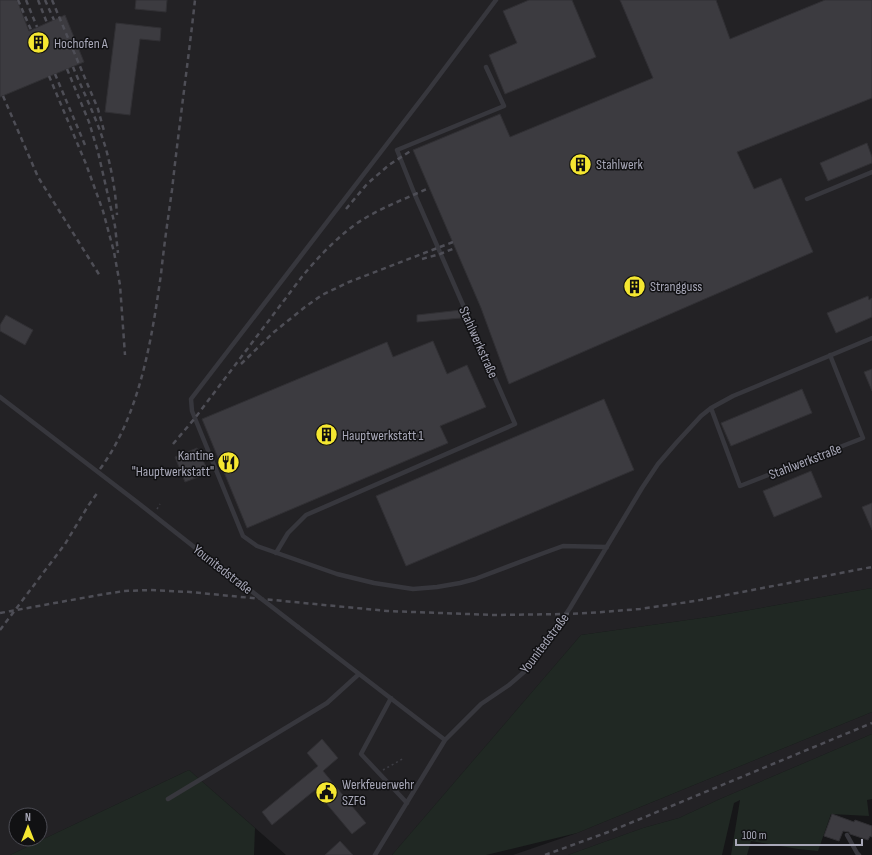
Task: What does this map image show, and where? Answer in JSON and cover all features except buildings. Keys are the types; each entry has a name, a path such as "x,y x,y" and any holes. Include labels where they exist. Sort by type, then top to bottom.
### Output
{"lane":[{"path":"496,0 192,399 192,411 243,536 257,546 337,574 374,583 413,588 437,587 475,579 563,546 607,547 658,464 677,442 711,408 733,396 872,338"},
{"name":"Stahlwerkstraße","path":"276,553 288,533 306,515 515,424 415,195 397,150 504,106 486,67"},
{"path":"807,199 872,172"},
{"name":"Stahlwerkstraße","path":"711,408 740,486 863,438 830,355"},
{"name":"Younitedstraße","path":"0,397 445,740"},
{"name":"Younitedstraße","path":"375,855 445,740 481,704 509,685 524,672 539,654 570,608 607,547"},
{"path":"168,799 322,706 334,697 358,674"},
{"path":"391,698 361,754 407,803"},
{"path":"847,835 859,855"}],"path":[{"path":"157,509 160,504"},
{"path":"378,772 404,758"}],"shaded area":[{"path":"0,0 872,0 872,588 716,616 581,635 392,855 286,855 189,770 48,837 48,807 8,807 8,847 27,847 10,855 0,855"},
{"path":"872,588 872,712 577,833 486,855 392,855 581,635 716,616"},
{"path":"872,712 872,734 679,818 643,828 568,855 513,855 577,833"},
{"path":"872,734 872,799 867,800 869,816 831,814 818,851 751,841 747,855 731,855 740,800 734,803 722,855 568,855 643,828 679,818"},
{"path":"189,770 255,828 254,855 10,855 27,847 48,847 48,837"}],"railway":[{"path":"18,0 31,30"},
{"path":"26,0 37,27"},
{"path":"38,0 47,23"},
{"path":"45,0 54,20"},
{"path":"52,0 98,109 104,131"},
{"path":"100,469 114,448 125,425 135,400 148,350 161,274 195,0"},
{"path":"73,67 98,125 106,149 113,181 117,215"},
{"path":"67,69 89,122 98,152 115,226 118,253"},
{"path":"55,74 85,145"},
{"path":"49,76 86,164 103,211 114,252 120,285 125,355"},
{"path":"3,96 38,177 100,276"},
{"path":"346,209 367,184 389,165 412,150"},
{"path":"173,444 195,418 314,262 354,225 370,215 429,188"},
{"path":"241,364 274,332 322,295 349,282 453,242"},
{"path":"422,259 455,248"},
{"path":"0,630 65,544 98,492"},
{"path":"0,613 124,591 151,590 190,592 387,611 495,615 589,613 640,609 695,601 872,567"},
{"path":"545,855 611,831 872,723"}],"place":[{"name":"Hochofen A","path":"38,43"},
{"name":"Stahlwerk","path":"581,164"},
{"name":"Strangguss","path":"635,286"},
{"name":"Hauptwerkstatt 1","path":"326,435"},
{"name":"Kantine \"Hauptwerkstatt\"","path":"229,463"},
{"name":"Werkfeuerwehr SZFG","path":"327,792"}]}
